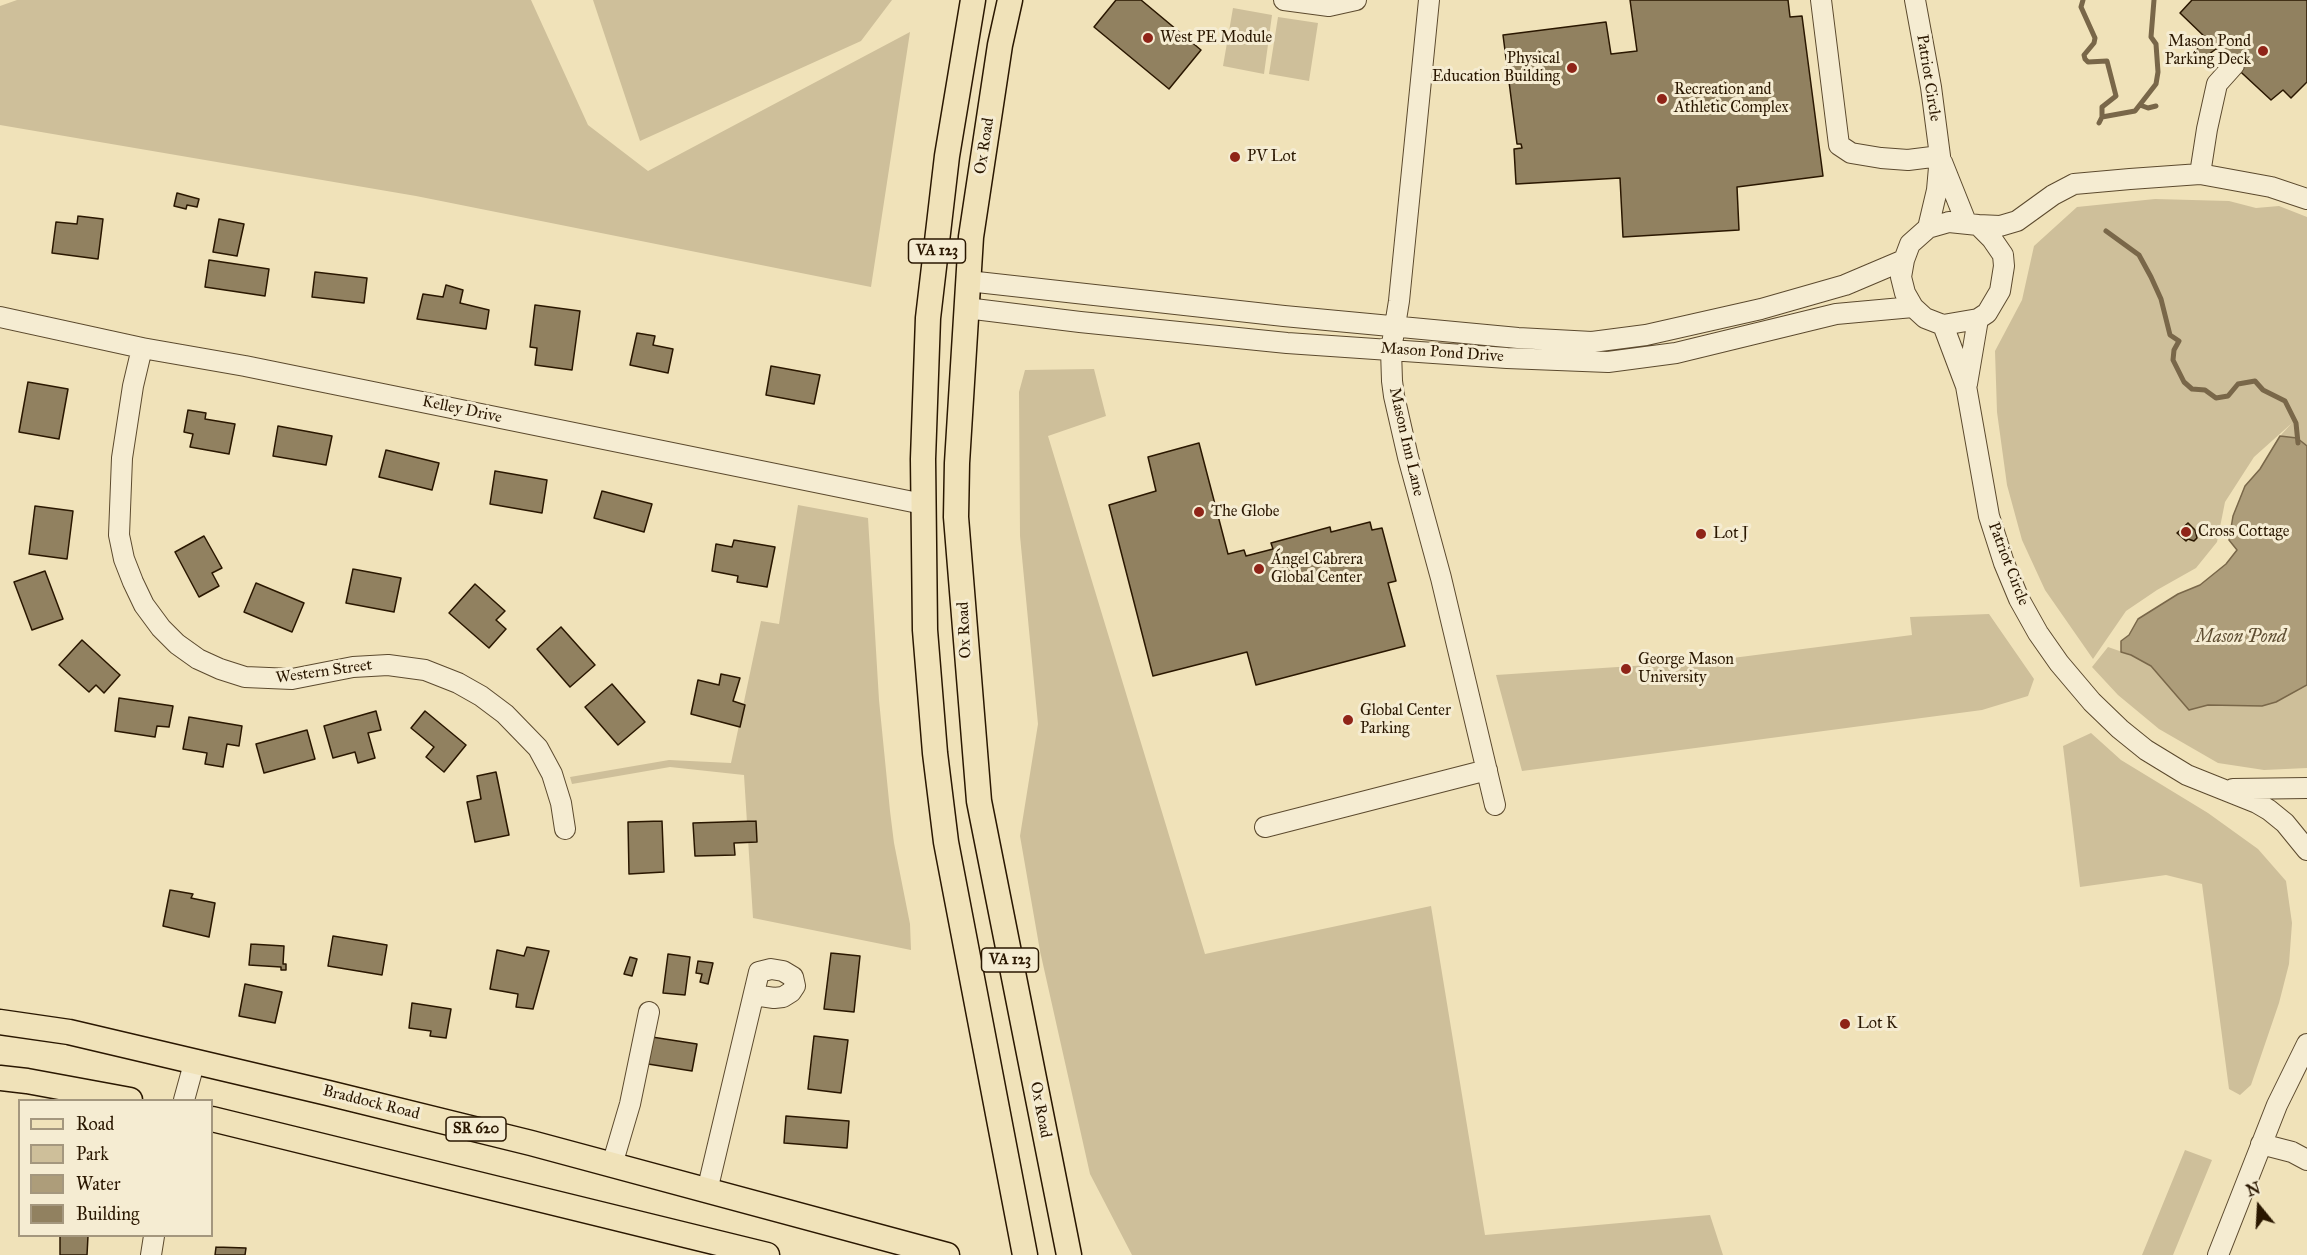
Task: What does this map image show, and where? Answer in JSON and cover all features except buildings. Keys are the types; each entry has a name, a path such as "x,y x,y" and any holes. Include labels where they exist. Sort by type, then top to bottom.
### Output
{"main road":[{"name":"VA 123","path":"973,0 947,156 928,318 924,396 925,630 934,753 945,831 1024,1255"},
{"name":"Ox Road","path":"1010,0 1000,45 971,237 957,463 956,517 979,801 1069,1255"},
{"path":"957,463 948,480 923,504 940,520 949,535 962,583"},
{"name":"Braddock Road","path":"0,1022 69,1032 195,1060 531,1143 947,1255"},
{"path":"0,1078 120,1099"},
{"path":"213,1119 767,1255"}],"street":[{"path":"1284,0 1329,6 1356,0"},
{"name":"Mason Inn Lane","path":"1429,0 1396,327 1390,350 1394,396 1403,437 1441,578 1495,805"},
{"path":"1821,0 1839,145 1851,153 1881,158 1908,160 1940,156 1972,224 1992,239 2003,255"},
{"name":"Patriot Circle","path":"1904,260 1910,244 1928,228 1937,190 1940,156 1931,87 1915,0"},
{"path":"2200,174 2206,129 2217,84 2234,65"},
{"path":"1928,228 1949,222 2000,226 2018,221 2054,195 2074,184 2200,174 2271,187 2307,199"},
{"path":"1904,260 1901,276 1905,293 1913,308 1925,318 1943,326 1978,319 1987,313 2000,291 2003,278 2003,255 2008,236 2018,221"},
{"name":"Mason Pond Drive","path":"968,282 1396,327 1592,342 1646,335 1761,309 1834,288 1904,260"},
{"name":"Mason Pond Drive","path":"966,308 1287,343 1608,362 1676,352 1836,314 1913,308"},
{"name":"Kelley Drive","path":"0,317 142,348 257,368 923,504"},
{"path":"1966,386 1978,319"},
{"name":"Patriot Circle","path":"1943,326 1966,386 1989,516 2004,563 2019,599 2038,633 2059,663 2120,729 2169,765 2269,810 2285,823 2307,850"},
{"name":"Western Street","path":"142,348 133,386 122,458 119,535 124,559 133,582 144,605 161,628 177,644 198,659 245,677 292,679 353,667 388,665 425,670 458,683 481,696 505,714 538,748 552,774 561,803 565,829"},
{"path":"1265,827 1487,770"},
{"path":"2221,789 2307,788"},
{"path":"707,1191 754,995"},
{"path":"612,1165 630,1104 649,1012"},
{"path":"2218,1255 2277,1105 2307,1044"},
{"path":"185,1099 195,1060"},
{"path":"2261,1144 2292,1152 2307,1160"},
{"path":"151,1255 154,1237"}],"green space":[{"path":"17,0 531,0 588,125 648,171 910,32 871,287 416,196 0,125 0,6"},
{"path":"593,0 892,0 861,41 640,141"},
{"path":"1233,8 1272,15 1264,74 1223,66"},
{"path":"1278,17 1318,23 1309,81 1269,74"},
{"path":"2155,199 2229,201 2256,208 2279,206 2307,217 2307,449 2280,436 2292,423 2254,457 2225,502 2217,542 2196,568 2126,611 2093,659 2045,590 2022,540 2007,485 1997,412 1995,351 2022,300 2034,246 2077,207"},
{"path":"1094,369 1106,416 1048,436 1205,954 1431,906 1485,1235 1710,1215 1723,1255 1132,1255 1090,1174 1040,951 1020,836 1038,724 1020,536 1019,392 1025,370"},
{"path":"798,505 868,518 879,700 890,811 910,924 911,950 753,918 744,775 670,767 572,784 570,777 669,760 731,763 761,621 779,624"},
{"path":"1989,614 2034,679 2028,696 1982,710 1522,771 1496,675 1709,661 1912,635 1910,617"},
{"path":"2108,647 2131,655 2151,666 2189,710 2208,705 2262,706 2276,702 2307,685 2307,768 2264,770 2218,763 2159,729 2118,695 2092,667"},
{"path":"2091,733 2121,760 2208,813 2258,849 2286,881 2292,923 2289,964 2279,1003 2251,1085 2240,1095 2229,1089 2202,884 2166,875 2080,887 2063,746"},
{"path":"2185,1150 2212,1160 2173,1255 2142,1255"}],"water":[{"name":"Mason Pond","path":"2280,436 2297,438 2307,446 2307,685 2276,702 2262,706 2208,705 2189,710 2151,666 2121,652 2121,641 2129,635 2138,619 2178,594 2200,585 2226,564 2237,550 2229,540 2233,516 2245,486 2260,469"}],"waterway":[{"path":"2083,0 2081,7 2095,38 2094,43 2084,55 2085,59 2088,62 2107,61 2116,96 2102,107 2102,117 2099,123"},
{"path":"2102,117 2135,111 2156,84 2158,72 2156,44 2151,37 2154,0"},
{"path":"2140,105 2148,108 2156,106"},
{"path":"2106,231 2139,255 2151,277 2161,299 2170,335 2179,341 2174,350 2173,360 2184,382 2192,389 2205,390 2216,398 2228,396 2238,384 2255,381 2263,390 2285,401 2296,423 2298,443"}],"place":[{"name":"West PE Module","path":"1148,38"},
{"name":"Mason Pond Parking Deck","path":"2263,51"},
{"name":"Physical Education Building","path":"1572,68"},
{"name":"Recreation and Athletic Complex","path":"1662,99"},
{"name":"PV Lot","path":"1235,157"},
{"name":"The Globe","path":"1199,512"},
{"name":"Cross Cottage","path":"2186,532"},
{"name":"Lot J","path":"1701,534"},
{"name":"Ángel Cabrera Global Center","path":"1259,569"},
{"name":"George Mason University","path":"1626,669"},
{"name":"Global Center Parking","path":"1348,720"},
{"name":"Lot K","path":"1845,1024"}]}
